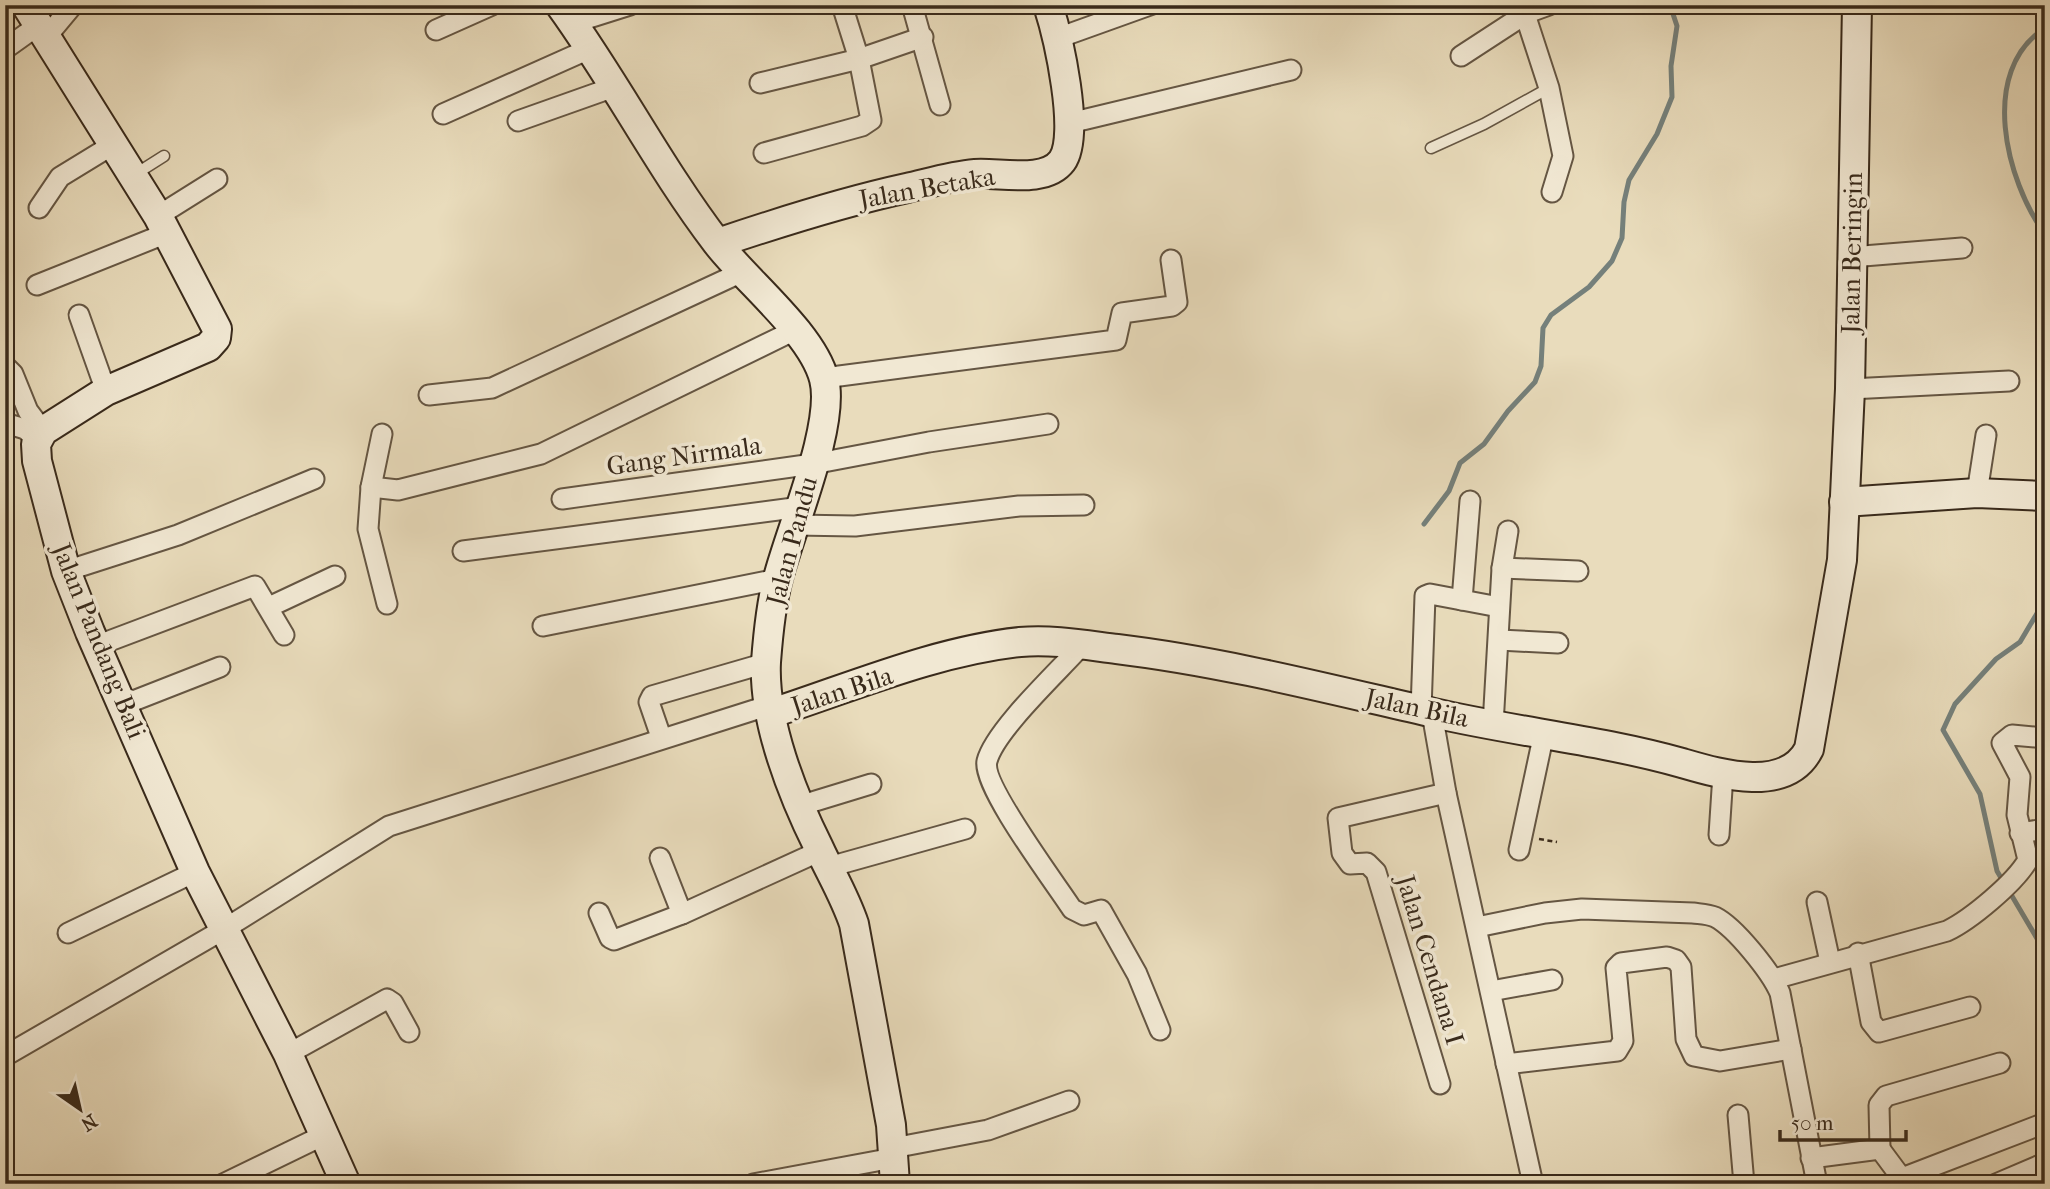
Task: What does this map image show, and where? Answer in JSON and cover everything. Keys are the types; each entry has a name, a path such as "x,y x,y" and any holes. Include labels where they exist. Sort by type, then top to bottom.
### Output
{"street":[{"path":"5,49 34,15 73,5"},
{"path":"436,30 492,5"},
{"path":"629,5 566,14 718,243 795,330 824,378 1116,340 1122,313 1172,306 1177,302 1171,260"},
{"path":"764,153 867,124 872,115 859,59 842,5"},
{"path":"912,5 940,105"},
{"name":"Jalan Betaka","path":"718,243 832,207 936,181 974,174 1044,173 1054,169 1066,154 1070,123 1058,38 1048,5"},
{"path":"1058,38 1150,5"},
{"path":"1461,56 1524,9 1549,5"},
{"name":"Jalan Beringin","path":"1844,502 1850,389 1857,5"},
{"path":"1524,9 1549,88 1563,156 1552,191"},
{"path":"34,15 133,175 217,329 216,338 208,346 106,391 40,435"},
{"path":"760,83 859,59 923,37"},
{"path":"443,114 589,50"},
{"path":"1070,123 1291,70"},
{"path":"518,121 614,87"},
{"path":"39,208 60,177 114,144"},
{"path":"37,285 162,225 217,179"},
{"path":"1851,257 1962,248"},
{"path":"429,395 492,388 741,272"},
{"path":"79,315 106,391"},
{"path":"371,488 398,491 541,454 651,403 795,330"},
{"path":"5,366 13,374 40,435"},
{"name":"Jalan Pandu","path":"824,378 823,419 813,464 778,579 766,663 771,709 799,806 854,925 894,1163"},
{"path":"1850,389 2010,380"},
{"path":"5,423 40,435"},
{"name":"Gang Nirmala","path":"562,499 813,464 929,442 1048,424"},
{"path":"382,434 371,488 368,529 387,604"},
{"name":"Jalan Pandang Bali","path":"40,435 35,448 43,488 66,571 96,646 195,872 226,928 288,1055 346,1184"},
{"path":"1977,493 1986,435"},
{"path":"66,571 178,535 314,479"},
{"path":"1844,502 1977,493 2045,496"},
{"path":"1462,600 1470,501"},
{"name":"Jalan Bila","path":"771,709 954,655 989,647 1046,641 1165,655 1493,725 1630,748 1723,774 1779,775 1804,760 1809,749 1842,560 1844,502"},
{"path":"463,551 798,516 855,526 1019,506 1084,505"},
{"path":"1493,725 1502,568 1508,531"},
{"path":"1502,568 1578,571"},
{"path":"269,607 335,576"},
{"path":"543,626 778,579"},
{"path":"96,646 246,587 255,586 284,635"},
{"path":"1499,607 1425,596 1427,711 1533,1184"},
{"path":"1499,640 1558,643"},
{"path":"1082,645 1001,737 987,761 987,775 1007,812 1072,909 1084,915 1101,910 1137,974 1160,1030"},
{"path":"660,734 649,702 652,696 766,663"},
{"path":"123,705 220,667"},
{"path":"5,1056 226,928 361,841 406,818 771,709"},
{"path":"1519,850 1545,733"},
{"path":"1774,979 1858,953 1947,931 1960,924 2028,860 2017,815 2020,777 2002,743 2011,735 2045,738"},
{"path":"1719,835 1723,774"},
{"path":"799,806 872,784"},
{"name":"Jalan Cendana I","path":"1440,1084 1376,872 1367,863 1350,864 1342,853 1338,818 1446,793"},
{"path":"598,913 610,938 614,940 825,859 965,829"},
{"path":"2020,833 2045,829"},
{"path":"660,858 682,914"},
{"path":"68,933 195,872"},
{"path":"1817,902 1830,961"},
{"path":"1477,927 1545,912 1582,909 1709,915 1725,923 1774,979 1785,1009 1817,1184"},
{"path":"1858,953 1872,1026 1879,1032 1970,1007"},
{"path":"1506,1064 1617,1051 1623,1041 1616,968 1625,962 1667,957 1676,960 1681,967 1686,1039 1694,1056 1720,1061 1791,1049"},
{"path":"1491,991 1552,980"},
{"path":"288,1055 387,999 393,1003 409,1032"},
{"path":"2000,1063 1886,1096 1879,1105 1880,1149 1904,1181 2045,1123"},
{"path":"753,1184 894,1163 1069,1101"},
{"path":"1738,1115 1744,1184"},
{"path":"223,1184 324,1135"},
{"path":"1811,1158 1880,1149"},
{"path":"1996,1184 2045,1163"}],"lane":[{"path":"1431,148 1484,124 1549,88"},
{"path":"133,175 164,156"}],"waterway":[{"path":"1424,524 1449,491 1460,463 1484,444 1508,411 1535,382 1541,366 1543,328 1551,315 1589,287 1612,261 1622,238 1624,202 1629,180 1657,134 1672,97 1671,66 1677,26 1670,5"},
{"path":"2045,28 2024,47 2011,71 2005,98 2005,127 2010,157 2019,186 2045,234"},
{"path":"2004,883 1997,871 1980,794 1943,730 1955,704 1996,659 2020,642 2045,600"},
{"path":"2009,891 2045,952"}]}
